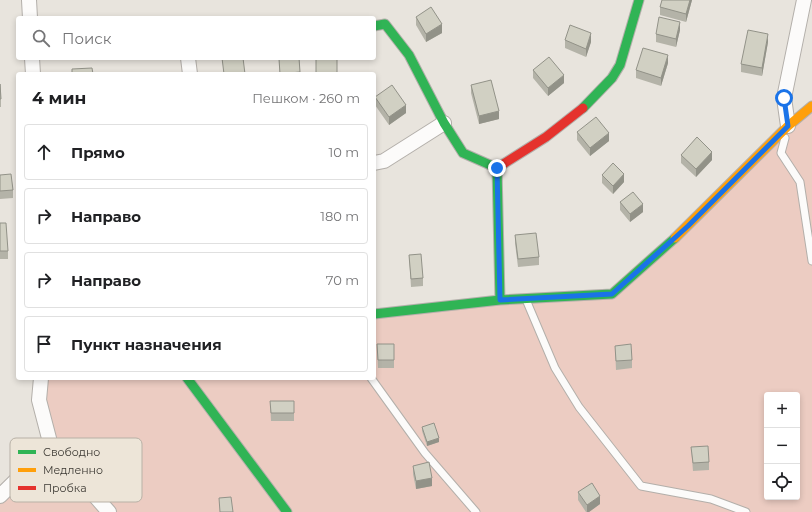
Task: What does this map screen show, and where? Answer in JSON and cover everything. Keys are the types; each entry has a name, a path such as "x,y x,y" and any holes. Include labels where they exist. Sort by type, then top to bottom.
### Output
{"street":[{"path":"29,0 30,16"},
{"path":"497,168 520,156 597,95 620,65 639,0"},
{"path":"788,126 784,98 804,0"},
{"path":"376,26 385,24 409,56 444,123 463,153 497,168"},
{"path":"32,60 33,72"},
{"path":"188,60 190,72"},
{"path":"376,314 500,300 612,294 688,226 788,126 812,106"},
{"path":"376,163 384,161 444,123"},
{"path":"497,168 500,300"},
{"path":"41,380 39,400 49,438"},
{"path":"188,380 287,512"},
{"path":"0,496 10,486"},
{"path":"100,502 109,512"}],"lane":[{"path":"788,126 780,152 800,182 812,260"},
{"path":"525,298 532,309 555,368 579,407 641,486 711,499 746,512"},
{"path":"373,380 425,453 476,512"}],"shaded area":[{"path":"812,106 812,512 0,512 0,488 10,480 10,502 142,502 142,438 50,438 41,380 376,380 376,314 612,294"}],"building":[{"path":"662,0 690,0 686,14 660,7"},
{"path":"431,7 442,24 426,34 416,17"},
{"path":"659,17 680,22 676,39 656,34"},
{"path":"570,25 591,33 586,49 565,40"},
{"path":"748,30 768,34 762,68 741,64"},
{"path":"643,48 668,55 661,78 636,70"},
{"path":"549,57 564,75 548,88 533,70"},
{"path":"222,60 243,60 245,72 224,72"},
{"path":"279,60 299,60 300,72 280,72"},
{"path":"316,60 337,60 337,72 316,72"},
{"path":"92,68 93,72 72,72 72,69"},
{"path":"491,80 499,111 479,116 471,85"},
{"path":"392,85 406,105 389,117 376,96"},
{"path":"596,117 609,133 590,148 577,132"},
{"path":"697,137 712,152 696,169 681,155"},
{"path":"613,163 624,174 613,186 602,175"},
{"path":"11,174 13,190 0,191 0,175"},
{"path":"633,192 643,204 630,214 620,202"},
{"path":"0,223 6,223 8,251 0,251"},
{"path":"536,233 539,257 518,259 515,235"},
{"path":"421,254 423,278 411,279 409,255"},
{"path":"377,344 394,344 394,360 378,360"},
{"path":"631,344 632,360 616,361 615,346"},
{"path":"270,401 294,401 294,413 271,413"},
{"path":"434,423 439,438 427,442 422,427"},
{"path":"708,446 709,462 693,463 691,447"},
{"path":"429,462 432,478 416,481 413,466"},
{"path":"592,483 600,496 587,505 578,492"},
{"path":"231,497 233,512 220,512 219,498"}],"traffic: fast":[{"path":"583,108 612,78 620,65 639,0"},
{"path":"376,26 385,24 409,55 444,123 463,153 497,168 500,300"},
{"path":"376,314 500,300 612,294 675,238"},
{"path":"188,380 287,512"}],"traffic: slow":[{"path":"675,238 788,126 812,106"}],"traffic: jam":[{"path":"497,168 546,137 583,108"}],"route":[{"path":"497,168 500,300 612,294 688,226 788,126 784,98"}]}
